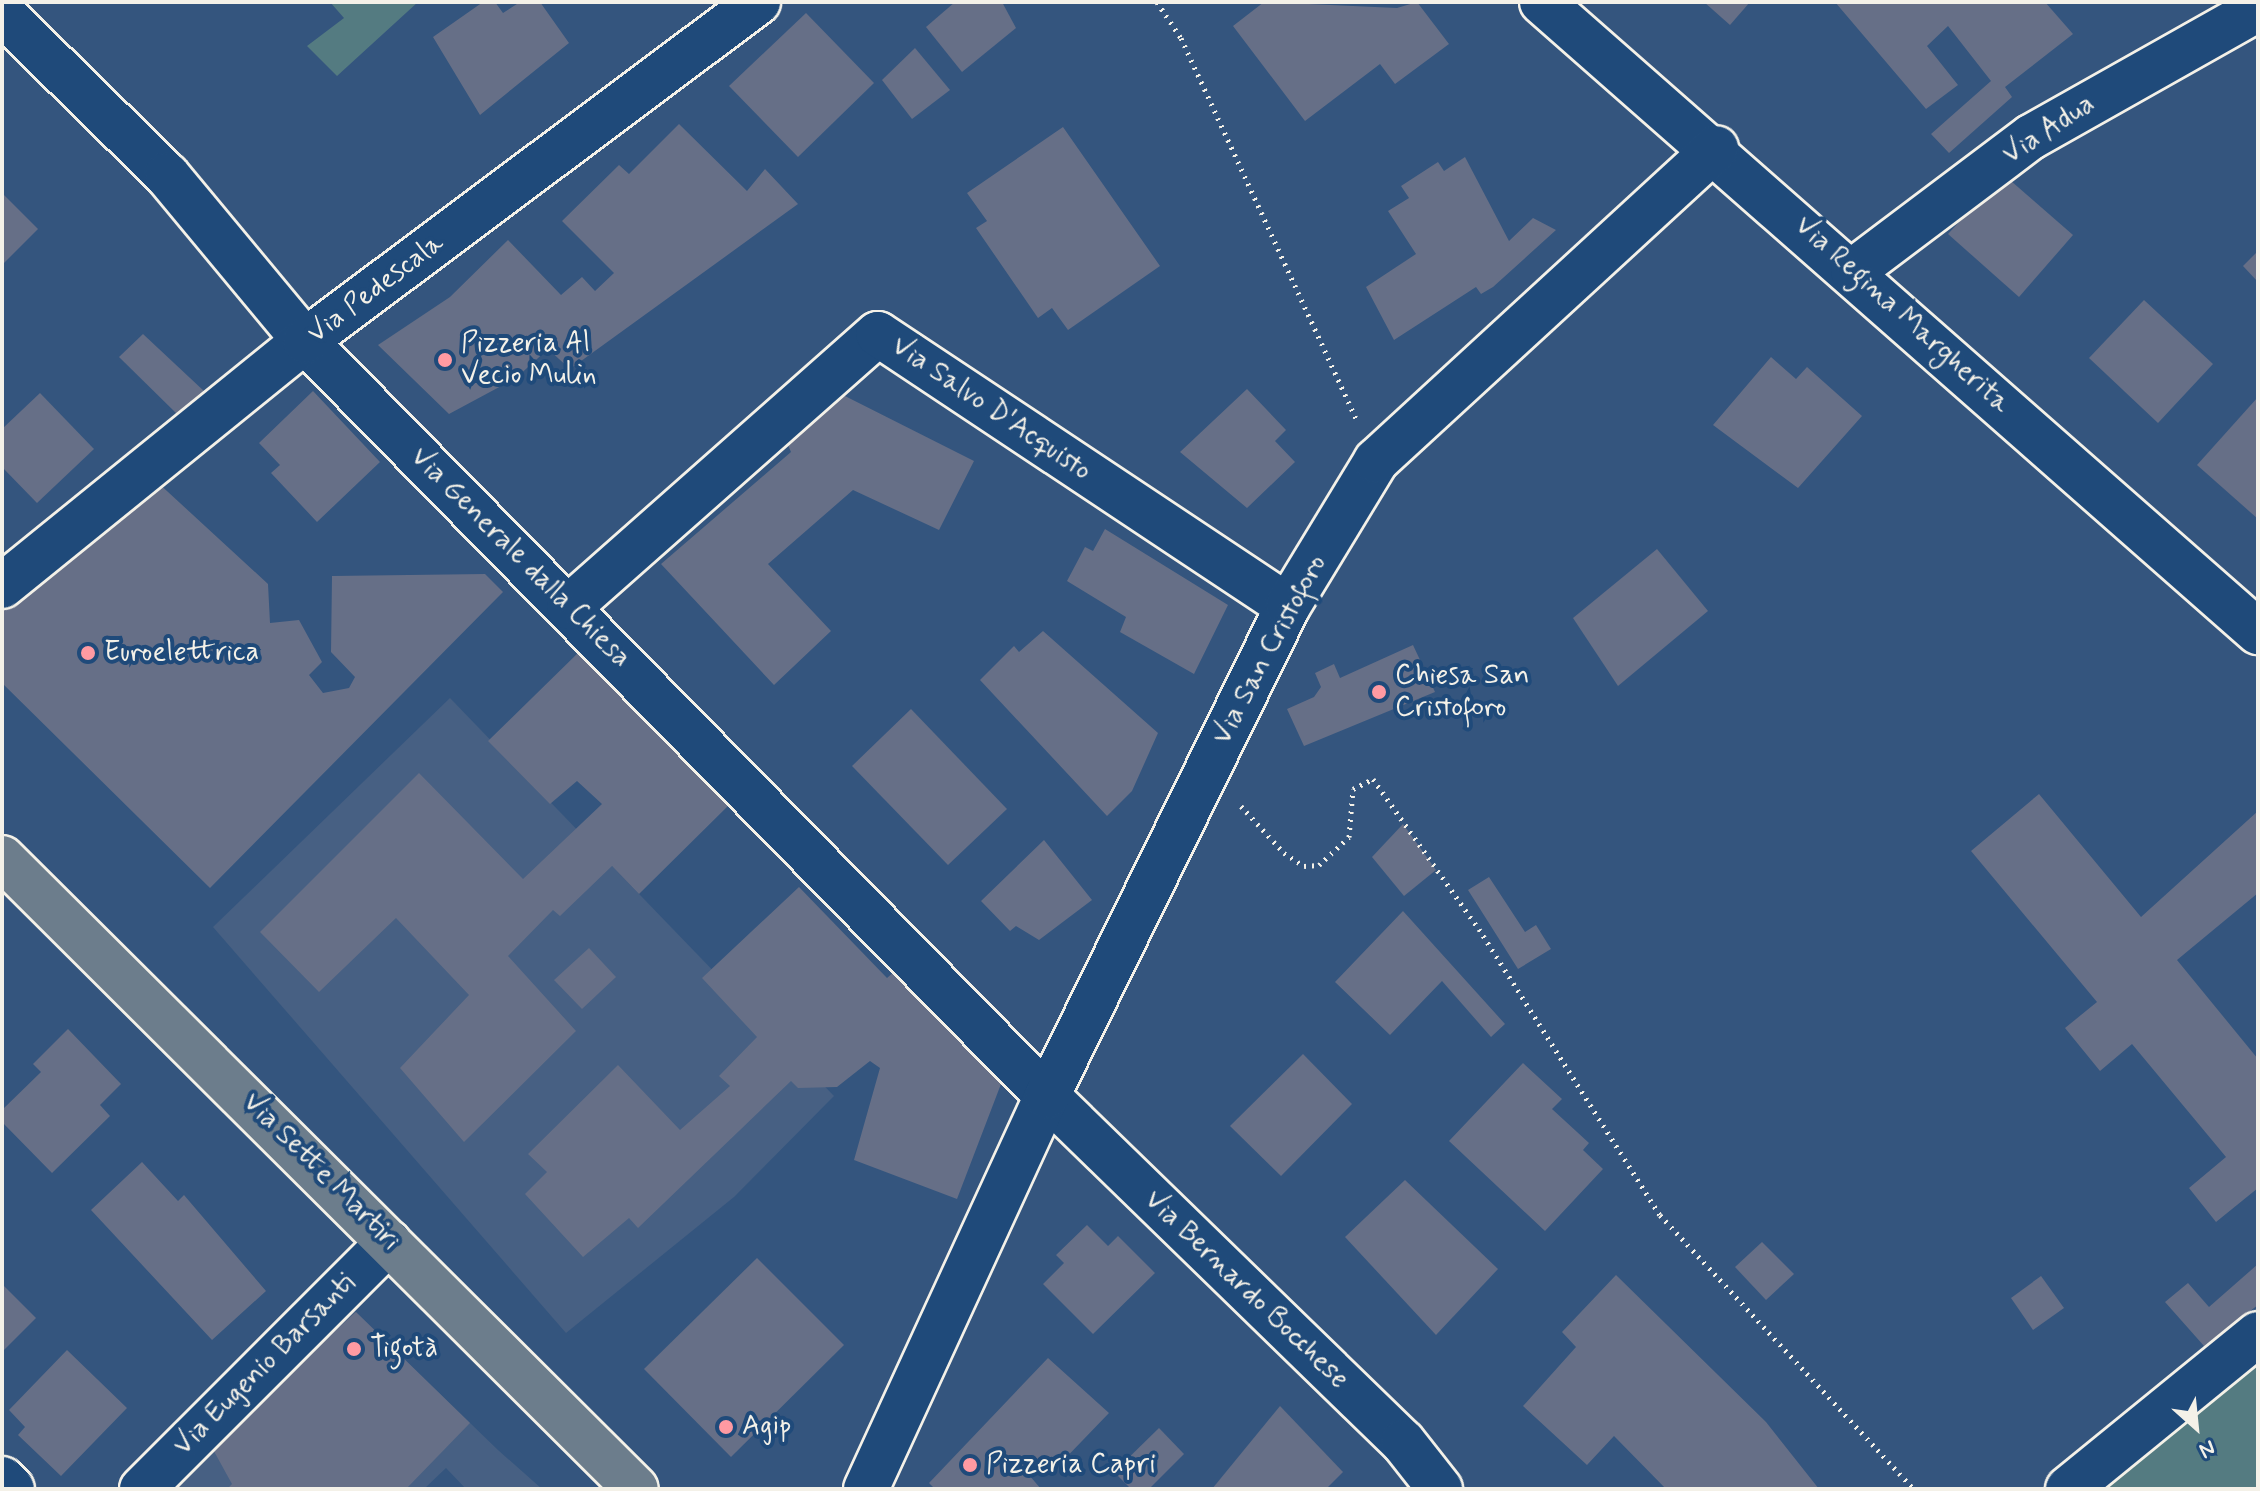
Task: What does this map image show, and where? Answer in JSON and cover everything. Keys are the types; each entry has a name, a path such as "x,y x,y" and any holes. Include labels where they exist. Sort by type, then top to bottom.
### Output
{"main road":[{"name":"Via Sette Martiri","path":"2,858 636,1489"}],"street":[{"name":"Via Pedescala","path":"2,586 305,341 758,2"},
{"name":"Via Regina Margherita","path":"1542,2 1716,148 2258,632"},
{"name":"Via Adua","path":"1853,271 2031,137 2258,9"},
{"name":"Via Generale dalla Chiesa","path":"2,13 167,175 305,341 1047,1096"},
{"name":"Via San Cristoforo","path":"866,1489 1047,1096 1288,606 1376,461 1716,148"},
{"name":"Via Salvo D'Acquisto","path":"569,607 878,334 1288,606"},
{"name":"Via Bernardo Bocchese","path":"1047,1096 1403,1442 1440,1489"},
{"name":"Via Eugenio Barsanti","path":"142,1489 389,1242"},
{"path":"2068,1489 2258,1334"},
{"path":"2,1479 12,1489"}],"path":[{"path":"1157,2 1181,38 1376,461"},
{"path":"1208,770 1304,866 1334,857 1349,837 1353,789 1373,779 1479,929 1660,1215 1914,1489"}],"shaded area":[{"path":"450,698 834,1096 734,1197 566,1333 213,927"},
{"path":"343,1300 542,1489 466,1489 446,1468 424,1489 154,1489"}],"green space":[{"path":"330,2 418,2 337,76 307,46 344,18"},
{"path":"2258,1364 2258,1489 2104,1489"}],"building":[{"path":"483,2 495,2 503,13 520,2 540,2 569,43 480,115 433,37"},
{"path":"955,2 1002,2 1016,28 962,72 926,27"},
{"path":"1264,2 1397,8 1417,2 1449,44 1395,84 1380,64 1305,121 1233,26"},
{"path":"1704,2 1750,2 1730,25"},
{"path":"1835,2 2045,2 2073,34 2005,87 2012,97 1949,153 1931,134 1991,81 1948,26 1927,46 1958,85 1926,109"},
{"path":"806,13 874,83 798,157 729,86"},
{"path":"915,48 950,90 912,119 882,80"},
{"path":"679,124 747,191 765,169 798,204 570,369 548,349 516,378 449,414 378,345 450,297 508,240 561,295 582,277 595,291 614,273 562,221 619,165 629,174"},
{"path":"1063,127 1160,266 1068,330 1052,308 1038,318 976,228 987,221 967,193"},
{"path":"1465,157 1509,241 1533,218 1556,230 1493,287 1481,294 1476,287 1394,340 1366,287 1416,254 1388,211 1409,198 1401,186 1438,162 1444,171"},
{"path":"2003,174 2073,235 2019,297 1948,234"},
{"path":"2,193 38,229 2,265"},
{"path":"2258,251 2258,282 2243,266"},
{"path":"2144,300 2213,364 2158,423 2089,358"},
{"path":"143,334 205,392 177,414 119,357"},
{"path":"1771,357 1796,379 1807,367 1862,416 1798,488 1713,425"},
{"path":"1247,389 1286,430 1275,441 1295,462 1247,508 1180,452"},
{"path":"313,391 380,462 317,522 271,473 280,465 259,443"},
{"path":"40,393 94,449 37,503 2,467 2,429"},
{"path":"839,393 974,461 939,530 853,490 768,564 831,631 774,685 661,564 791,452 788,445"},
{"path":"2258,397 2258,519 2197,465"},
{"path":"155,480 268,584 270,623 299,620 322,662 309,675 323,693 349,688 355,677 331,652 332,576 485,574 503,592 210,888 2,683 2,597"},
{"path":"1105,529 1228,605 1194,674 1120,632 1126,617 1067,581 1085,547 1093,551"},
{"path":"1657,549 1708,611 1618,686 1573,618"},
{"path":"1043,631 1158,733 1132,791 1107,816 980,680 1014,646 1019,652"},
{"name":"Chiesa San Cristoforo","path":"1413,645 1435,692 1304,746 1287,709 1314,697 1321,687 1315,673 1334,664 1340,678"},
{"path":"581,650 730,804 639,894 612,866 560,916 553,910 508,956 576,1031 464,1142 400,1068 469,995 396,918 319,992 260,932 419,773 523,879 602,804 577,781 550,804 488,741"},
{"path":"911,709 1007,809 948,865 852,766"},
{"path":"2039,794 2141,917 2258,811 2258,893 2177,960 2258,1059 2258,1188 2216,1222 2189,1188 2226,1157 2132,1044 2100,1071 2065,1028 2097,1002 1971,851"},
{"path":"1403,824 1436,870 1404,896 1372,857"},
{"path":"1044,840 1092,900 1039,940 1016,926 1010,931 981,901"},
{"path":"1489,877 1525,932 1536,925 1551,949 1518,969 1468,890"},
{"path":"799,887 887,978 895,971 1001,1084 957,1199 854,1160 880,1068 870,1061 837,1087 798,1088 791,1081 638,1228 629,1218 583,1257 525,1194 547,1172 528,1154 618,1065 680,1130 730,1086 719,1076 757,1037 702,978"},
{"path":"1403,911 1505,1024 1491,1037 1442,981 1390,1035 1335,982"},
{"path":"589,948 616,977 582,1009 554,980"},
{"path":"68,1029 121,1084 100,1105 110,1116 52,1173 2,1122 2,1110 41,1072 33,1064"},
{"path":"1303,1054 1352,1104 1281,1176 1230,1126"},
{"path":"1523,1063 1562,1099 1552,1109 1589,1143 1583,1150 1603,1169 1545,1231 1449,1141"},
{"path":"142,1162 178,1201 184,1195 266,1291 212,1340 91,1210"},
{"path":"1405,1180 1498,1269 1436,1335 1345,1237"},
{"path":"1087,1225 1108,1246 1118,1236 1155,1273 1093,1334 1043,1284 1064,1263 1056,1255"},
{"path":"1762,1242 1794,1274 1766,1300 1735,1267"},
{"path":"757,1258 844,1345 731,1457 644,1369"},
{"path":"2258,1264 2258,1305 2204,1346 2165,1302 2188,1283 2209,1307"},
{"path":"1616,1275 1766,1422 1819,1489 1666,1489 1614,1436 1587,1465 1523,1406 1576,1347 1562,1332"},
{"path":"2041,1276 2064,1308 2033,1330 2011,1298"},
{"path":"2,1284 36,1318 2,1352"},
{"path":"356,1312 470,1423 406,1489 227,1489 232,1484 210,1444"},
{"path":"67,1350 127,1408 61,1476 18,1435 25,1427 9,1410"},
{"path":"1048,1358 1109,1413 1056,1468 1048,1458 1029,1475 1041,1489 935,1489 929,1483"},
{"path":"1280,1406 1343,1472 1326,1489 1212,1489"},
{"path":"1159,1428 1184,1454 1149,1489 1131,1489 1114,1472"}],"place":[{"name":"Pizzeria Al Vecio Mulin","path":"445,360"},
{"name":"Euroelettrica","path":"88,653"},
{"name":"Chiesa San Cristoforo","path":"1379,692"},
{"name":"Tigotà","path":"354,1349"},
{"name":"Agip","path":"726,1427"},
{"name":"Pizzeria Capri","path":"970,1465"}]}
